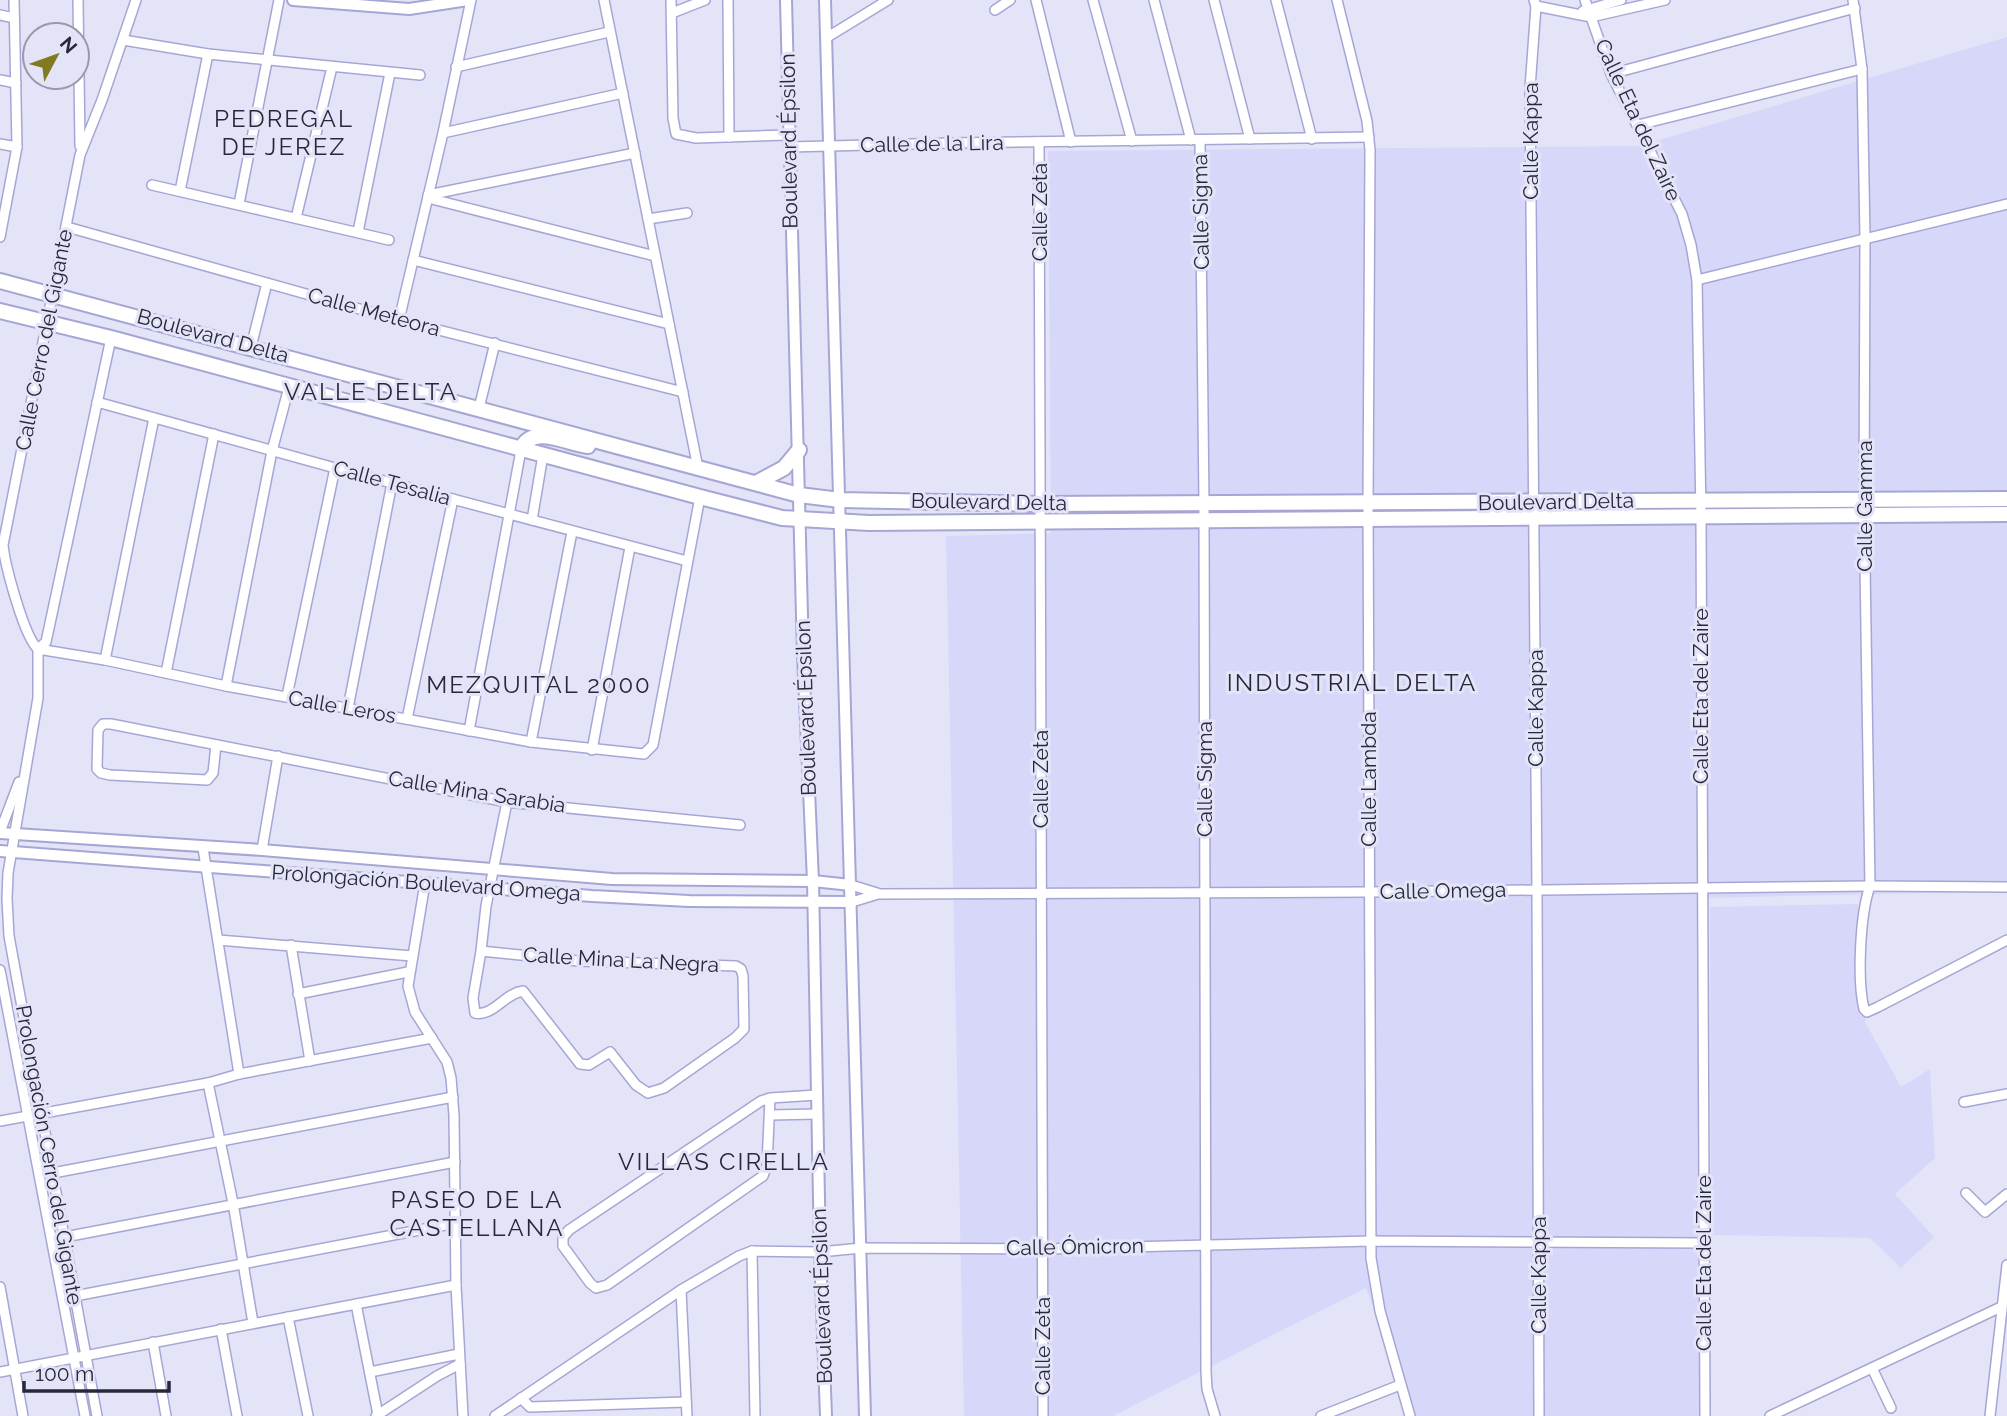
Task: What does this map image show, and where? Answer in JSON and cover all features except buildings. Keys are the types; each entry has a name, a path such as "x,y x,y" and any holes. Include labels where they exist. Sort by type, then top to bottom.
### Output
{"main road":[{"name":"Boulevard Delta","path":"0,281 53,293 799,495 840,500 1040,504 1369,519 1533,510"},
{"name":"Boulevard Delta","path":"0,311 111,338 543,456 799,520 840,523 1040,520 1368,503 1533,510 1865,508 2007,514"},
{"path":"521,450 528,439 534,436 584,446 614,446"},
{"path":"756,483 784,468 799,450"},
{"name":"Boulevard Delta","path":"1865,508 2007,499"}],"street":[{"path":"0,237 3,206 17,147 14,0"},
{"path":"78,0 80,155"},
{"name":"Calle Cerro del Gigante","path":"6,852 14,834 38,698 38,649 31,643 2,559 3,545 80,155 136,0"},
{"path":"239,204 279,0"},
{"path":"293,0 384,4 410,9 470,0 443,133 399,320"},
{"path":"604,0 698,468"},
{"path":"671,0 673,118 677,134 696,138 788,135"},
{"path":"672,13 705,0"},
{"path":"729,0 729,137"},
{"name":"Boulevard Épsilon","path":"786,0 799,520 813,881 826,1416"},
{"name":"Boulevard Épsilon","path":"825,0 865,1416"},
{"path":"826,38 888,0"},
{"path":"995,10 1010,0"},
{"path":"1036,0 1071,142"},
{"path":"1093,0 1132,141"},
{"name":"Calle Sigma","path":"1154,0 1196,140 1204,511 1206,1372 1207,1389 1215,1416"},
{"path":"1214,0 1250,139"},
{"path":"1287,0 1276,2 1312,139"},
{"name":"Calle Lambda","path":"1337,0 1369,138 1371,1241 1375,1290 1410,1416"},
{"path":"1535,3 1578,13 1621,0"},
{"path":"1588,9 1665,0"},
{"name":"Calle Kappa","path":"1535,3 1530,88 1539,1416"},
{"path":"1611,74 1854,4"},
{"name":"Calle Gamma","path":"1854,4 1862,69 1865,238 1870,886 1863,904 1862,922 1864,1011 1878,1007 2007,940"},
{"name":"Calle Eta del Zaire","path":"1588,9 1611,74 1682,214 1697,280 1704,1416"},
{"path":"0,15 14,18"},
{"path":"456,67 610,32"},
{"path":"123,40 208,54 420,75"},
{"path":"180,191 208,54"},
{"path":"296,218 331,67"},
{"path":"1638,125 1862,69"},
{"path":"358,232 390,73"},
{"path":"0,80 16,83"},
{"path":"443,133 623,93"},
{"name":"Calle de la Lira","path":"789,148 1369,138"},
{"name":"Calle Zeta","path":"1040,142 1043,1416"},
{"path":"0,144 17,147"},
{"path":"428,197 635,153"},
{"path":"152,185 389,240"},
{"path":"428,197 655,256"},
{"path":"1697,280 2007,204"},
{"path":"648,219 687,213"},
{"name":"Calle Meteora","path":"67,226 399,320 683,392"},
{"path":"413,260 669,324"},
{"path":"251,347 267,283"},
{"path":"38,649 46,642 111,338"},
{"path":"479,408 495,343"},
{"path":"226,686 272,451 289,387"},
{"name":"Calle Tesalia","path":"97,402 630,548 687,561"},
{"path":"105,660 154,418"},
{"path":"166,673 214,434"},
{"path":"469,731 521,450"},
{"path":"532,520 543,456"},
{"path":"287,696 335,468"},
{"path":"348,708 392,483"},
{"path":"687,561 700,497"},
{"path":"407,719 453,499"},
{"path":"531,742 572,532"},
{"path":"592,750 630,548"},
{"name":"Calle Leros","path":"38,649 469,731 633,755 647,753 653,745 687,561"},
{"name":"Calle Mina Sarabia","path":"216,745 213,772 207,780 110,775 97,769 97,734 103,724 111,724 507,802 740,825"},
{"path":"262,850 278,756"},
{"name":"Calle Cerro del Gigante","path":"0,833 26,764"},
{"name":"Calle Mina La Negra","path":"481,951 578,961 736,966 741,969 743,976 744,1029 664,1088 648,1093 636,1084 612,1053 604,1054 589,1065 580,1064 523,991 513,993 486,1013 475,1013 472,998 486,906 507,802"},
{"name":"Prolongación Boulevard Omega","path":"0,833 262,850 655,881 813,881 851,885"},
{"path":"204,848 239,1074"},
{"name":"Prolongación Boulevard Omega","path":"6,852 656,900 852,902"},
{"name":"Prolongación Cerro del Gigante","path":"6,852 9,936 97,1416"},
{"path":"425,883 408,972 410,999 415,1012 447,1062 453,1097 456,1285 463,1416"},
{"name":"Calle Omega","path":"851,885 878,894"},
{"name":"Calle Omega","path":"852,902 878,894 2007,887"},
{"path":"218,940 412,956"},
{"path":"291,945 310,1061"},
{"name":"Prolongación Cerro del Gigante","path":"0,970 85,1416"},
{"path":"298,993 408,972"},
{"path":"0,1121 432,1038"},
{"path":"208,1083 233,1203 253,1323"},
{"path":"1964,1102 2007,1094"},
{"path":"770,1098 767,1165 759,1180 607,1285 596,1288 590,1283 563,1246 565,1233 739,1115 770,1098 817,1095"},
{"path":"54,1174 219,1140 453,1097"},
{"path":"770,1115 817,1114"},
{"path":"65,1237 455,1161"},
{"path":"1966,1193 1983,1212 2007,1194"},
{"path":"75,1296 456,1223"},
{"name":"Calle Ómicron","path":"495,1416 681,1290 752,1251 820,1252 861,1248 1043,1249 1371,1241 1703,1243"},
{"path":"752,1251 755,1416"},
{"path":"1990,1416 2007,1265"},
{"path":"0,1372 456,1285"},
{"path":"0,1287 23,1416"},
{"path":"681,1290 687,1416"},
{"path":"356,1304 377,1415 460,1359"},
{"path":"1770,1416 2001,1307"},
{"path":"288,1317 308,1416"},
{"path":"221,1329 237,1416"},
{"path":"153,1342 166,1416"},
{"path":"370,1372 460,1359"},
{"path":"1872,1368 1891,1408"},
{"path":"1321,1416 1400,1385"},
{"path":"521,1398 530,1411 686,1402"}],"shaded area":[{"path":"2007,37 2007,891 1708,898 1700,1416 1414,1416 1366,1288 1113,1416 964,1416 946,536 1051,533 1048,151 1639,146"},
{"path":"1858,904 1860,1015 1865,1015 1865,1022 1901,1087 1930,1069 1935,1158 1895,1194 1934,1237 1901,1268 1870,1238 1711,1235 1710,907"}],"district":[{"name":"PEDREGAL DE JEREZ","path":"284,133"},
{"name":"VALLE DELTA","path":"371,392"},
{"name":"INDUSTRIAL DELTA","path":"1352,683"},
{"name":"MEZQUITAL 2000","path":"539,685"},
{"name":"VILLAS CIRELLA","path":"724,1162"},
{"name":"PASEO DE LA CASTELLANA","path":"477,1214"}]}
